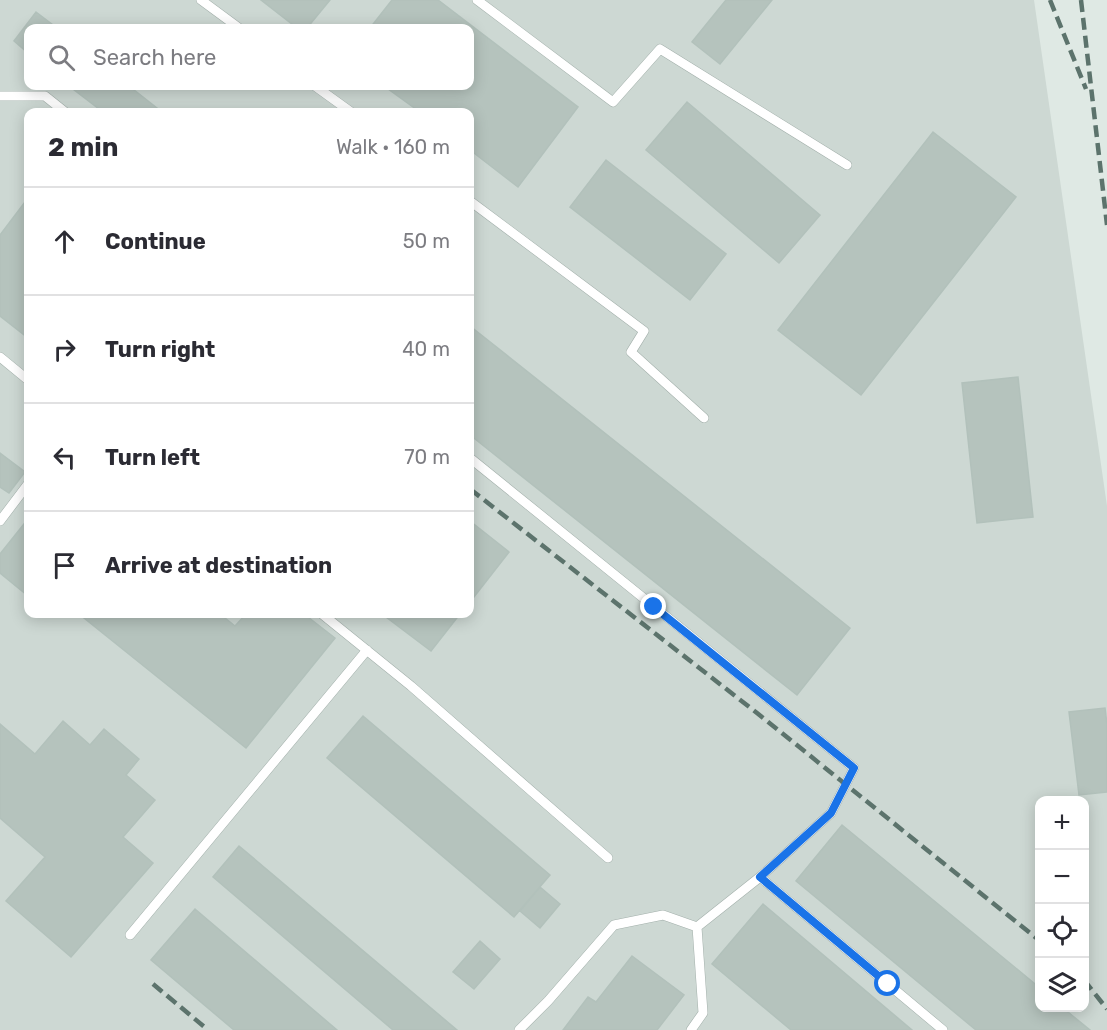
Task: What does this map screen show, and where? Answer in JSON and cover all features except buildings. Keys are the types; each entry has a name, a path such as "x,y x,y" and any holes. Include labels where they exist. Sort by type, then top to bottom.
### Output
{"lane":[{"path":"201,0 234,24"},
{"path":"477,0 613,102 660,49 847,165"},
{"path":"321,90 345,108"},
{"path":"0,96 45,96 60,108"},
{"path":"474,204 644,331 631,352 704,418"},
{"path":"0,357 24,377"},
{"path":"474,461 854,768 831,813 760,877 697,927"},
{"path":"0,521 24,489"},
{"path":"327,618 608,858"},
{"path":"130,935 367,650"},
{"path":"760,877 943,1030"},
{"path":"519,1030 548,1001 614,925 663,915 697,927"},
{"path":"691,1030 703,1013 697,927"}],"shaded area":[{"path":"0,0 1034,0 1107,506 1107,1030 0,1030"}],"railway":[{"path":"1050,0 1086,89"},
{"path":"1081,0 1107,225"},
{"path":"474,492 757,713 1035,937"},
{"path":"153,984 208,1030"},
{"path":"1089,986 1107,1009"}],"route":[{"path":"654,607 854,768 831,813 760,877 888,984"}]}
